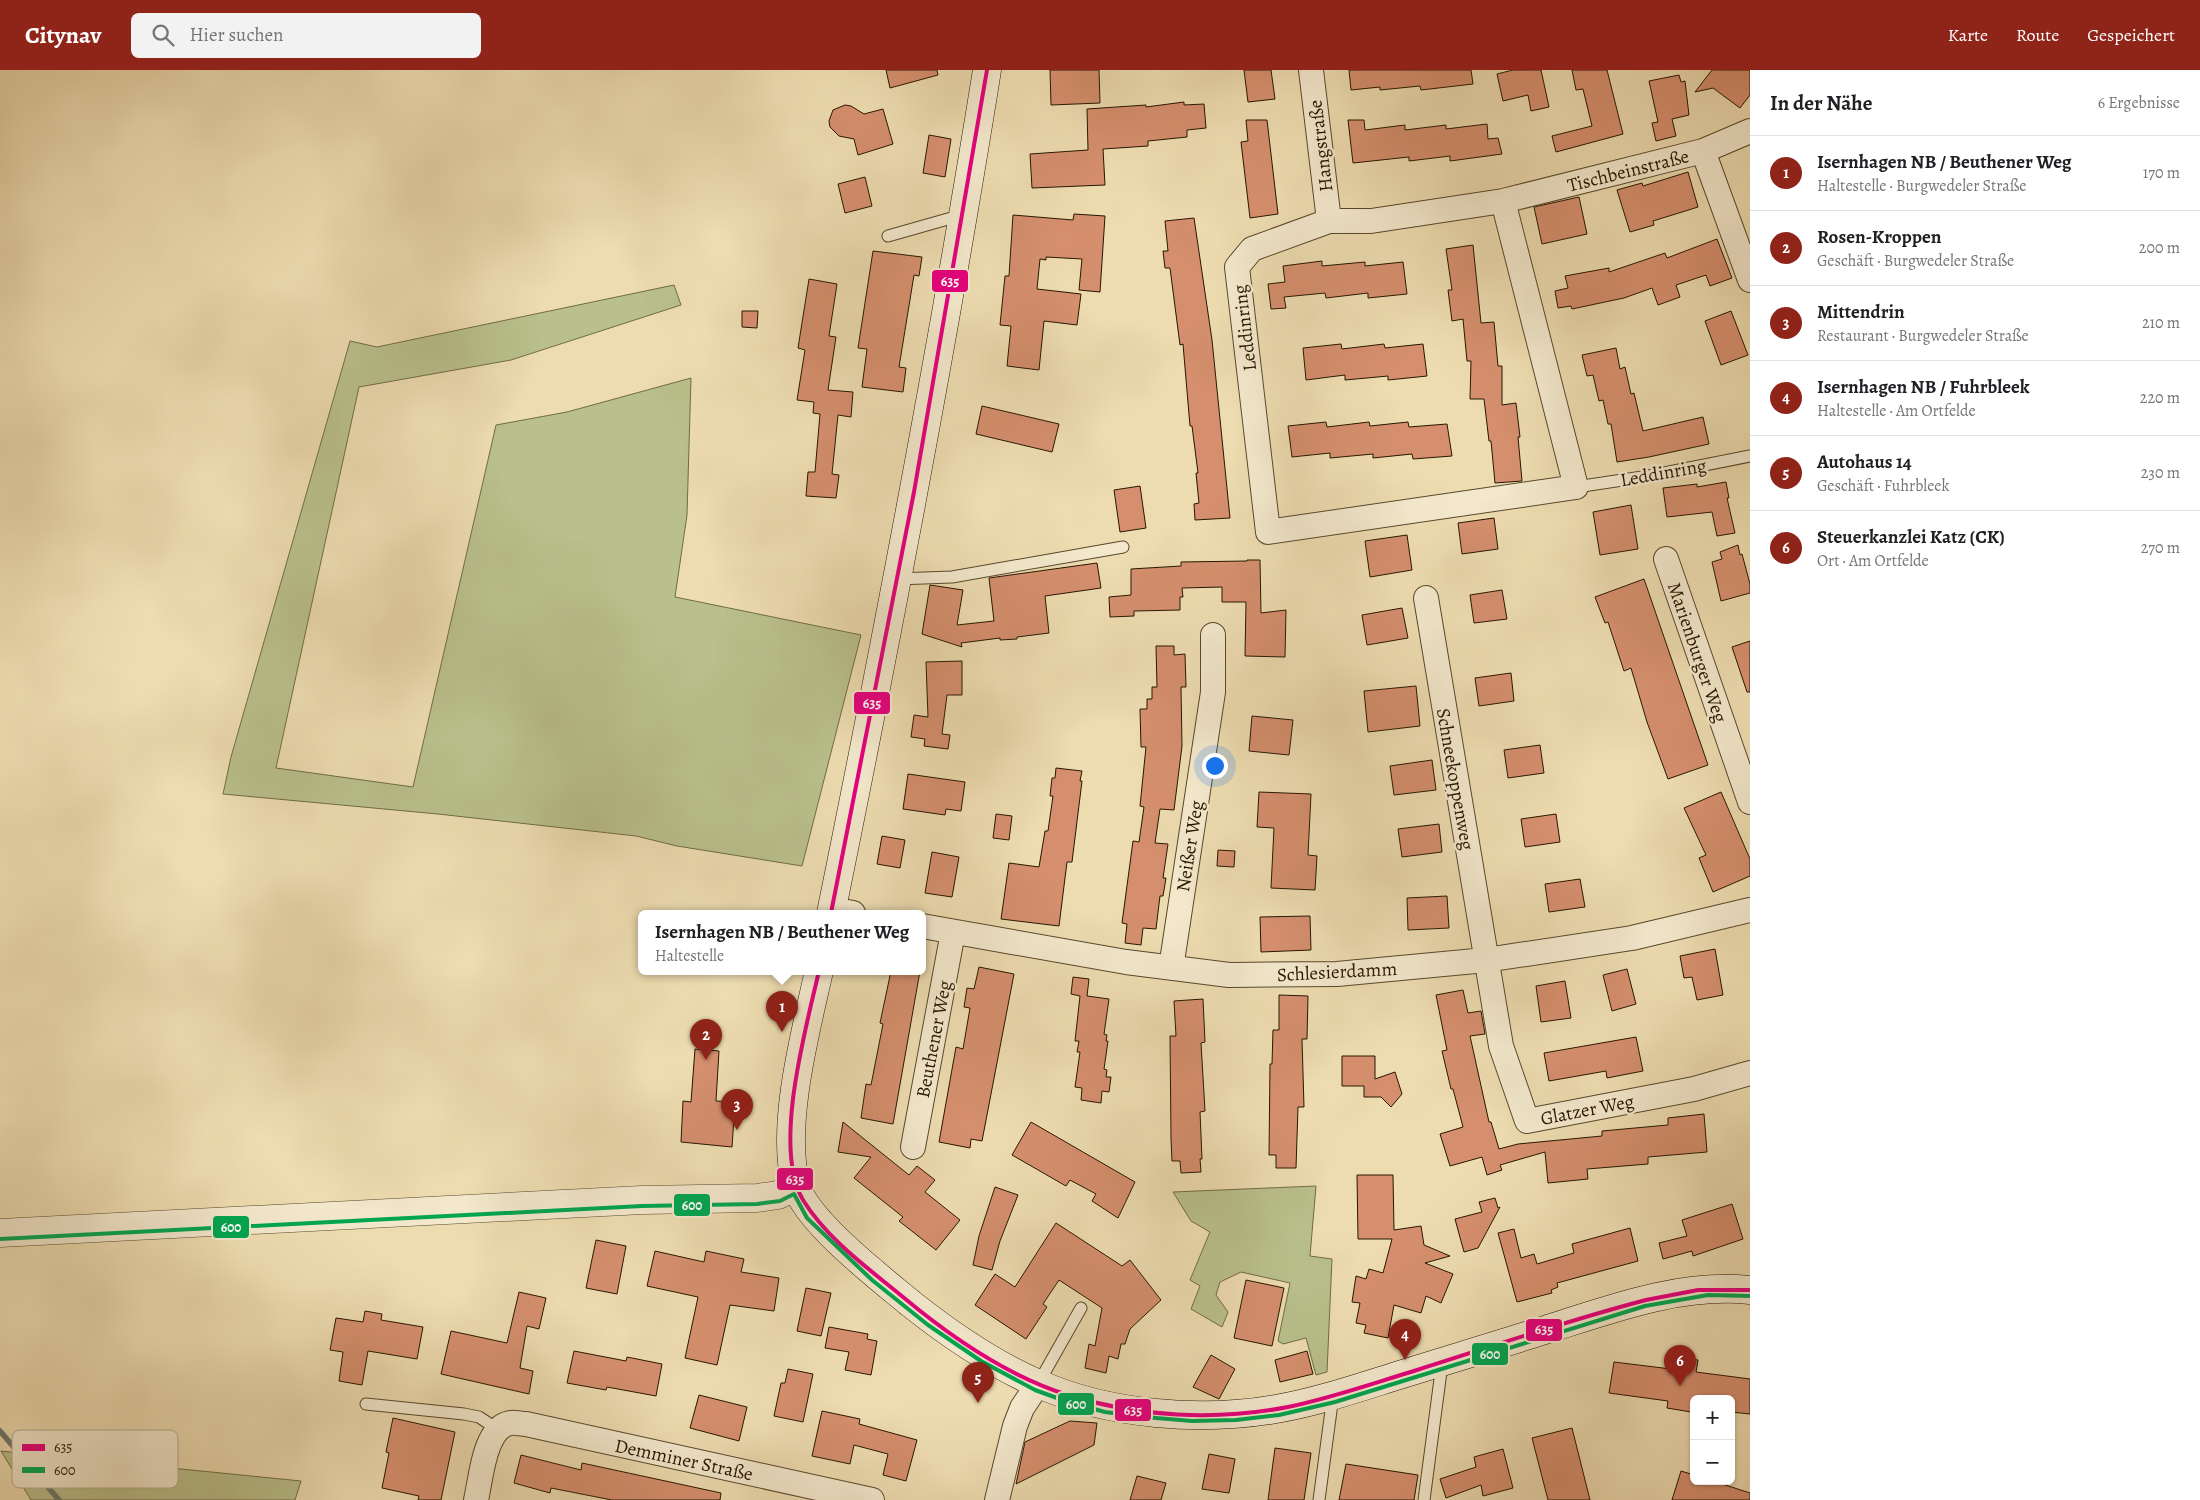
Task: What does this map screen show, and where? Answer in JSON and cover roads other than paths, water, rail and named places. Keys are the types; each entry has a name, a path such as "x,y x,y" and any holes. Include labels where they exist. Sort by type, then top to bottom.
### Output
{"main road":[{"path":"838,910 896,579 964,214 987,70"},
{"path":"818,975 799,1065 793,1107 792,1148 796,1186 812,1214 833,1236 932,1320 985,1356 1038,1384 1070,1396 1107,1406 1192,1415 1236,1414 1278,1409 1333,1396 1644,1300 1708,1289 1750,1290"},
{"path":"0,1232 642,1200 758,1198 778,1195 796,1186"}],"street":[{"name":"Hangstraße","path":"1311,70 1329,221"},
{"name":"Tischbeinstraße","path":"1503,201 1703,151 1750,131"},
{"path":"1703,151 1750,280"},
{"name":"Leddinring","path":"1503,201 1371,221 1329,221 1252,249 1237,267 1268,532 1576,487"},
{"path":"1503,201 1576,487"},
{"name":"Marienburger Weg","path":"1666,559 1750,802"},
{"name":"Schneekoppenweg","path":"1426,598 1486,960"},
{"name":"Neißer Weg","path":"1170,968 1213,692 1213,635"},
{"name":"Schlesierdamm","path":"926,927 1034,947 1229,975 1337,974 1486,960 1632,938 1750,910"},
{"name":"Beuthener Weg","path":"913,1147 954,932"},
{"name":"Glatzer Weg","path":"1486,960 1502,1046 1527,1121 1694,1089 1750,1072"},
{"path":"997,1500 1015,1426 1022,1408 1038,1384"},
{"name":"Demminer Straße","path":"497,1429 509,1423 526,1424 872,1500"},
{"path":"476,1500 488,1444 497,1429"}],"lane":[{"path":"888,236 964,214"},
{"name":"Leddinring","path":"1576,487 1649,476 1750,456"},
{"path":"896,579 952,577 1123,547"},
{"path":"1038,1384 1080,1308"},
{"path":"1424,1500 1442,1362"},
{"path":"1319,1500 1333,1396"},
{"path":"366,1404 464,1414 480,1418 497,1429"}],"waterway":[{"path":"0,1431 12,1445"},
{"path":"49,1488 59,1500"}],"place":[{"name":"Isernhagen NB / Beuthener Weg","path":"782,1032"},
{"name":"Rosen-Kroppen","path":"706,1060"},
{"name":"Mittendrin","path":"737,1130"},
{"name":"Isernhagen NB / Fuhrbleek","path":"1405,1360"},
{"name":"Steuerkanzlei Katz (CK)","path":"1680,1386"},
{"name":"Autohaus 14","path":"978,1403"}]}
